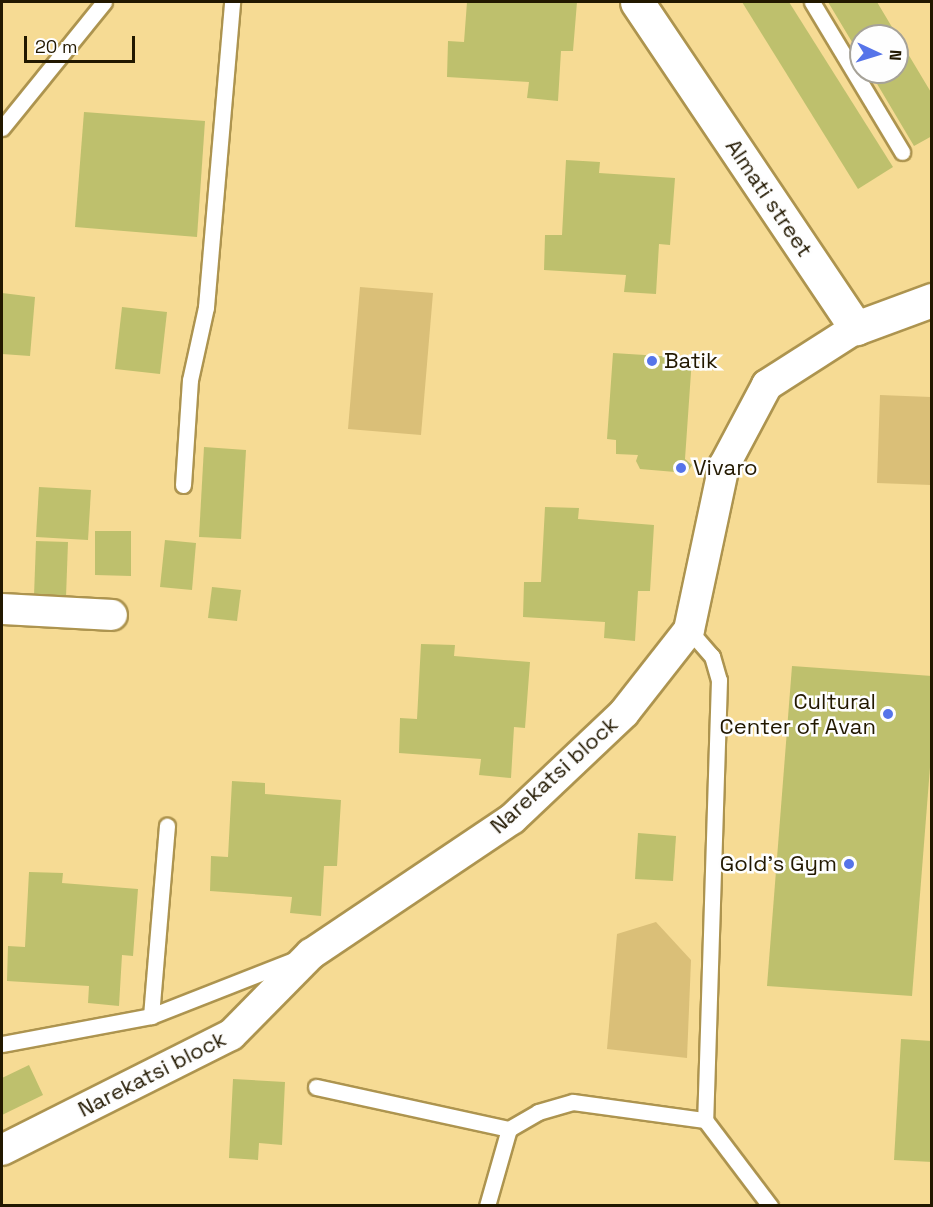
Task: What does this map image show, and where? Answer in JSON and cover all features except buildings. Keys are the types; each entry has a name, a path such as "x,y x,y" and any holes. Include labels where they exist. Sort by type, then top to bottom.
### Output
{"street":[{"name":"Almati street","path":"637,2 856,328"},
{"path":"856,328 932,300"},
{"name":"Narekatsi block","path":"2,1150 231,1035 311,954 512,819 624,713 689,630 724,466 767,385 856,328"},
{"path":"2,609 112,615"}],"lane":[{"path":"2,128 104,2"},
{"path":"183,485 190,380 206,307 232,2"},
{"path":"812,2 902,152"},
{"path":"689,630 712,656 719,680 705,1120 770,1206"},
{"path":"151,1016 167,826"},
{"path":"2,1044 151,1016 311,954"},
{"path":"316,1087 509,1129 538,1112 573,1102 705,1120"},
{"path":"487,1206 509,1129"}],"shaded area":[{"path":"360,287 433,293 421,435 348,429"},
{"path":"880,395 931,397 931,485 877,483"},
{"path":"656,922 691,960 687,1058 607,1049 617,934"}],"place":[{"name":"Batik","path":"652,361"},
{"name":"Vivaro","path":"681,468"},
{"name":"Cultural Center of Avan","path":"888,714"},
{"name":"Gold's Gym","path":"849,864"}]}
